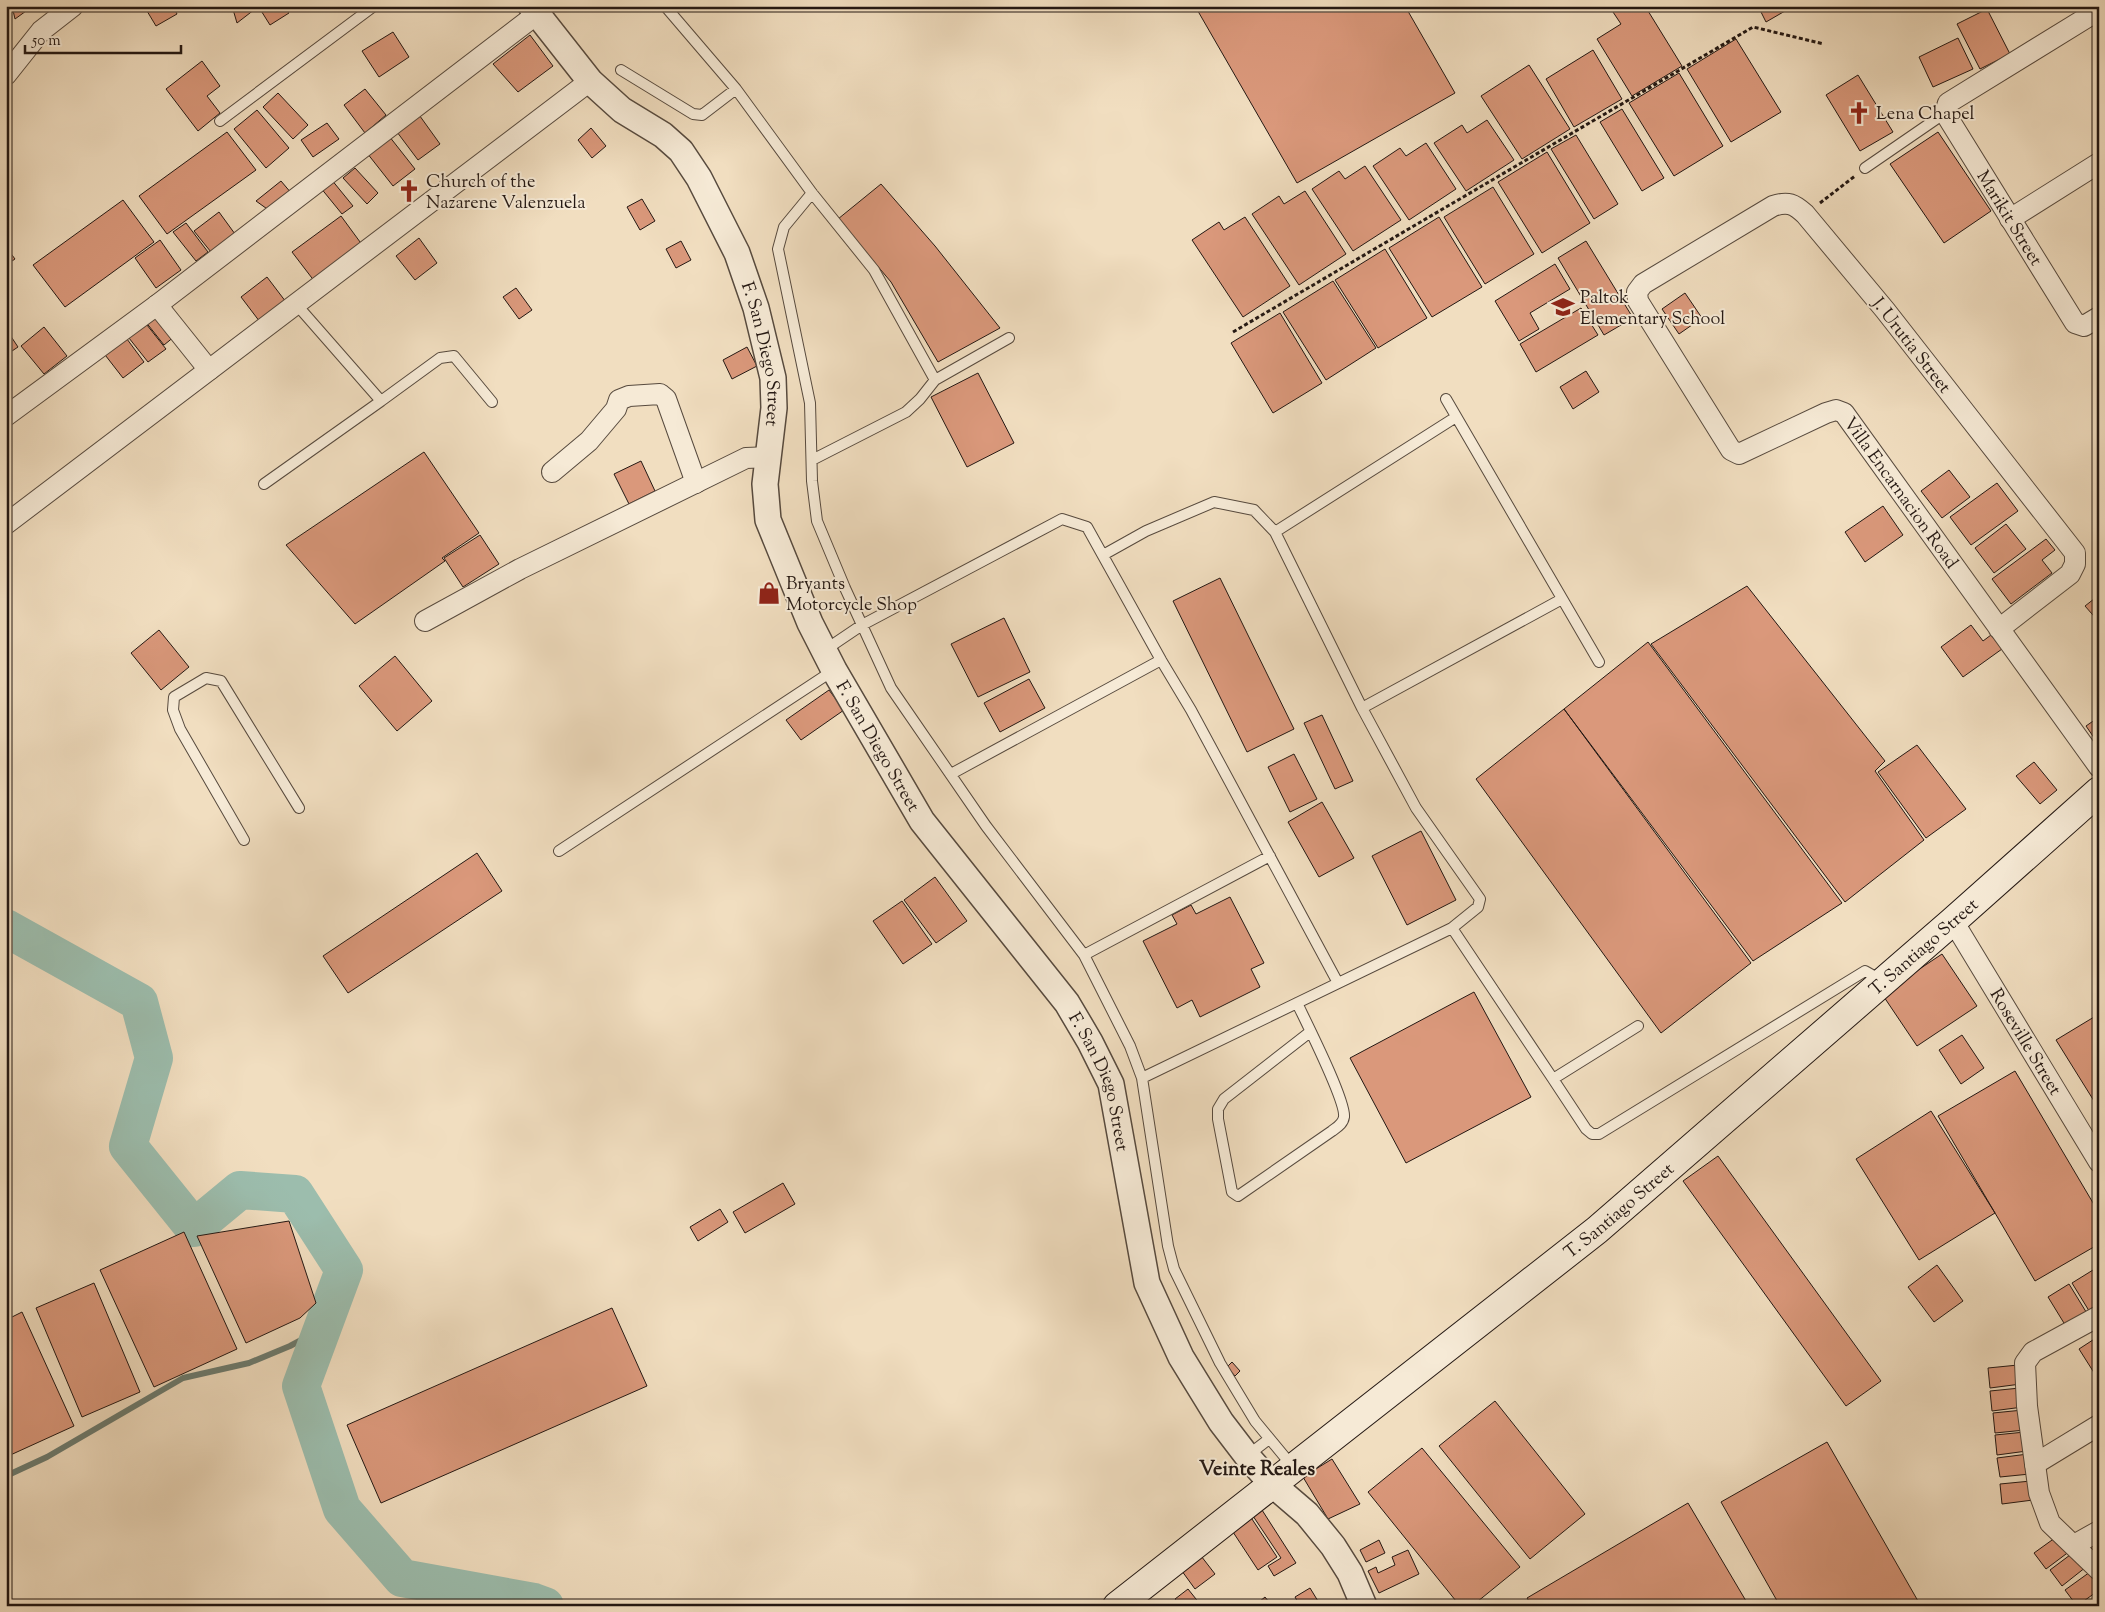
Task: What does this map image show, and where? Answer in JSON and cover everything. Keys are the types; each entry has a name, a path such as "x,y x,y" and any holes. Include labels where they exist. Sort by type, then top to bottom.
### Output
{"main road":[{"name":"T. Santiago Street","path":"1117,1606 1596,1230 1953,921 2099,791"}],"street":[{"path":"6,75 41,32 73,6"},
{"path":"6,416 157,305 534,10"},
{"name":"F. San Diego Street","path":"534,10 590,81 622,110 663,135 681,151 699,178 734,246 756,308 773,378 774,408 765,484 768,520 807,614 829,660 922,821 1067,1003 1090,1042 1111,1084 1147,1283 1181,1357 1221,1422 1247,1456 1283,1475 1307,1514 1333,1546 1350,1573 1364,1606"},
{"path":"1945,113 1948,103 2099,10"},
{"path":"6,524 590,81"},
{"name":"Marikit Street","path":"1945,113 2075,324 2084,326 2099,317"},
{"path":"2010,219 2099,163"},
{"name":"J. Urutia Street","path":"1638,301 1637,292 1643,284 1773,206 1784,202 1794,204 1805,214 1885,310 2075,553 2075,564 2070,574 1999,629"},
{"name":"Villa Encarnacion Road","path":"1638,301 1731,450 1739,454 1826,413 1836,410 1844,413 2099,767"},
{"path":"157,305 209,370"},
{"path":"552,472 589,441 616,409 619,400 629,396 660,394 666,399 696,483"},
{"path":"425,621 520,569 746,458 769,457"},
{"name":"Roseville Street","path":"1953,921 2099,1162"},
{"path":"2099,1316 2033,1352 2025,1363 2027,1406 2039,1493 2050,1523 2099,1570"},
{"path":"2035,1464 2099,1425"},
{"path":"2074,1545 2099,1530"}],"lane":[{"path":"220,121 374,6"},
{"path":"665,6 736,89 812,193 874,270 935,380"},
{"path":"621,70 693,114 702,115 736,89"},
{"path":"1865,168 1945,113"},
{"path":"812,193 784,227 778,249 810,404 812,481 817,521 891,688 986,826 1084,955 1130,1046 1142,1078 1168,1246 1174,1269 1220,1362 1269,1439 1283,1475"},
{"path":"296,304 381,401"},
{"path":"812,460 906,412 920,399 935,380 1009,338"},
{"path":"264,484 440,358 454,356 492,402"},
{"path":"1446,399 1599,662"},
{"path":"1275,532 1456,417"},
{"path":"1103,555 1146,531 1214,502 1254,510 1275,532 1362,708 1416,808 1480,899 1478,907 1452,928 1142,1078"},
{"path":"558,851 829,660 862,625 1062,519 1087,527 1191,710 1338,983"},
{"path":"1362,708 1562,599"},
{"path":"951,774 1161,660"},
{"path":"244,840 180,728 173,710 174,697 189,687 206,678 221,681 299,808"},
{"path":"1084,955 1270,856"},
{"path":"1452,928 1586,1129 1592,1134 1599,1134 1865,970 1882,981"},
{"path":"1297,1004 1330,1075 1344,1112 1342,1123 1238,1196 1232,1192 1218,1119 1218,1109 1224,1099 1310,1032"},
{"path":"1553,1079 1638,1026"},
{"path":"1247,1456 1269,1439"}],"path":[{"path":"1233,332 1753,27 1824,44"},
{"path":"1805,214 1865,168"}],"building":[{"path":"12,6 33,6 15,19"},
{"path":"144,6 173,6 177,14 156,26"},
{"path":"232,6 259,6 237,23"},
{"path":"265,6 284,6 289,13 270,25 260,9"},
{"path":"1195,6 1405,6 1455,93 1297,183"},
{"path":"1622,6 1645,6 1682,66 1632,96 1597,39 1621,24 1613,12"},
{"path":"1758,6 1782,6 1785,11 1766,22"},
{"path":"1987,9 2010,54 1980,69 1957,24"},
{"path":"393,32 409,57 379,77 362,51"},
{"path":"530,35 553,66 518,92 493,64"},
{"path":"1958,38 1973,69 1933,87 1919,57"},
{"path":"1736,39 1781,112 1731,142 1687,69"},
{"path":"1593,50 1622,99 1574,127 1546,79"},
{"path":"202,61 220,86 207,96 220,113 198,131 166,89"},
{"path":"1529,65 1570,129 1522,159 1481,96"},
{"path":"1679,73 1723,146 1674,176 1629,103"},
{"name":"Lena Chapel","path":"1858,75 1893,132 1860,151 1826,95"},
{"path":"365,89 386,115 365,133 344,105"},
{"path":"278,93 308,125 293,139 263,107"},
{"path":"1622,109 1664,178 1642,191 1600,122"},
{"path":"257,110 289,148 266,168 234,129"},
{"path":"417,112 440,144 418,160 394,128"},
{"path":"1487,120 1514,160 1466,191 1434,143 1462,125 1467,133"},
{"path":"327,123 339,139 313,157 301,140"},
{"path":"591,128 606,146 592,158 578,140"},
{"path":"227,132 256,170 167,234 139,196"},
{"path":"1938,132 1991,211 1944,243 1890,164"},
{"path":"1576,135 1618,204 1594,219 1551,149"},
{"path":"389,136 415,169 393,186 367,153"},
{"path":"1426,143 1456,189 1409,220 1373,166 1400,148 1406,156"},
{"path":"1547,152 1590,223 1542,253 1498,182"},
{"path":"1365,166 1401,220 1353,251 1312,189 1339,171 1345,179"},
{"path":"355,168 378,193 367,204 343,178"},
{"path":"331,179 353,206 342,214 320,187"},
{"path":"281,181 292,194 270,211 256,201"},
{"path":"881,184 935,246 1000,328 938,362 891,282 838,219"},
{"path":"1493,187 1534,254 1485,284 1444,217"},
{"path":"1305,191 1346,254 1299,285 1252,214 1279,196 1284,204"},
{"path":"642,199 655,221 640,230 627,207"},
{"path":"123,200 154,242 65,307 33,265"},
{"path":"219,212 235,234 211,252 194,231"},
{"path":"341,216 363,246 315,282 292,252"},
{"path":"1245,217 1290,286 1243,317 1192,240 1219,222 1224,230"},
{"path":"1439,217 1482,287 1432,317 1389,248"},
{"path":"186,223 208,252 196,261 173,232"},
{"path":"419,238 437,263 415,280 396,256"},
{"path":"160,240 181,270 156,288 135,258"},
{"path":"681,241 691,260 676,268 666,249"},
{"path":"1586,241 1633,318 1604,335 1558,258"},
{"path":"6,247 15,259 6,265"},
{"path":"1385,249 1427,318 1378,348 1335,280"},
{"path":"1555,264 1570,289 1530,313 1539,329 1519,341 1495,301"},
{"path":"267,277 286,302 260,322 241,297"},
{"path":"1333,281 1376,348 1326,380 1283,312"},
{"path":"516,288 532,310 519,319 503,297"},
{"path":"1685,293 1702,318 1679,334 1662,309"},
{"path":"1581,308 1598,335 1536,372 1520,344"},
{"path":"157,312 175,336 164,345 145,321"},
{"path":"1280,313 1322,383 1273,413 1231,343"},
{"path":"143,320 166,349 148,362 125,333"},
{"path":"44,327 67,356 44,374 21,346"},
{"path":"6,329 18,347 6,355"},
{"path":"124,335 144,362 123,378 102,351"},
{"path":"747,347 757,366 732,379 723,360"},
{"path":"1586,371 1599,392 1573,409 1560,387"},
{"path":"978,373 1014,443 967,467 931,397"},
{"path":"424,452 479,533 442,558 445,561 355,624 286,545"},
{"path":"641,461 655,491 629,504 614,474"},
{"path":"1949,470 1970,497 1942,518 1921,491"},
{"path":"1997,483 2018,511 1971,545 1950,517"},
{"path":"1883,506 1903,535 1865,562 1845,532"},
{"path":"2006,524 2026,549 1994,573 1975,548"},
{"path":"480,535 499,564 463,587 444,558"},
{"path":"2046,539 2055,550 2042,560 2052,573 2011,604 1992,579"},
{"path":"1220,578 1294,729 1247,752 1173,601"},
{"path":"1747,586 1885,761 1875,771 1924,840 1845,902 1651,644"},
{"path":"2099,595 2099,622 2085,606"},
{"path":"1004,618 1030,672 978,697 951,644"},
{"path":"1971,625 1983,641 1991,635 2002,649 1963,677 1941,647"},
{"path":"159,630 189,667 161,690 131,653"},
{"path":"1648,642 1842,903 1753,961 1564,709"},
{"path":"395,656 432,701 397,731 359,686"},
{"path":"1029,679 1045,708 1000,732 984,703"},
{"path":"829,690 844,710 801,740 786,720"},
{"path":"1564,709 1751,963 1661,1033 1476,779"},
{"path":"1322,715 1353,781 1335,789 1304,723"},
{"path":"2099,717 2099,745 2086,726"},
{"path":"1917,745 1966,809 1926,838 1878,772"},
{"path":"1294,754 1317,799 1290,812 1268,767"},
{"path":"2034,762 2057,790 2040,804 2016,776"},
{"path":"1322,802 1354,858 1319,877 1288,822"},
{"path":"1421,831 1456,900 1407,925 1372,856"},
{"path":"477,853 502,891 348,993 323,956"},
{"path":"935,877 967,921 936,943 904,900"},
{"path":"1230,897 1264,963 1251,969 1260,987 1200,1017 1192,1000 1177,1008 1143,941 1177,924 1172,915 1191,905 1196,914"},
{"path":"902,901 932,944 903,964 873,921"},
{"path":"1942,954 1977,1006 1917,1046 1882,994"},
{"path":"1474,992 1531,1097 1406,1163 1350,1058"},
{"path":"2099,1014 2099,1109 2056,1040"},
{"path":"1962,1035 1984,1068 1961,1084 1939,1050"},
{"path":"2015,1071 2099,1213 2099,1244 2035,1281 1938,1116"},
{"path":"1931,1111 1995,1213 1919,1260 1856,1159"},
{"path":"1718,1156 1881,1381 1846,1406 1683,1181"},
{"path":"783,1183 795,1204 745,1233 733,1212"},
{"path":"720,1209 728,1222 698,1241 690,1227"},
{"path":"289,1221 316,1303 300,1318 246,1343 197,1236"},
{"path":"184,1232 237,1349 154,1387 100,1270"},
{"path":"1937,1265 1963,1301 1934,1322 1908,1287"},
{"path":"2093,1270 2099,1279 2099,1309 2091,1314 2072,1283"},
{"path":"94,1283 140,1392 82,1417 36,1308"},
{"path":"2069,1284 2088,1315 2067,1328 2048,1297"},
{"path":"612,1308 647,1386 381,1503 347,1425"},
{"path":"22,1312 74,1426 6,1457 6,1320"},
{"path":"2099,1336 2099,1379 2098,1379 2079,1349"},
{"path":"1232,1362 1240,1371 1235,1376 1227,1367"},
{"path":"2018,1365 2021,1384 1990,1388 1988,1368"},
{"path":"2020,1388 2023,1407 1992,1411 1990,1391"},
{"path":"1495,1401 1585,1514 1530,1559 1439,1446"},
{"path":"2023,1410 2025,1430 1995,1433 1993,1413"},
{"path":"2025,1432 2027,1451 1997,1455 1995,1435"},
{"path":"1827,1442 1918,1601 1909,1606 1780,1606 1721,1502"},
{"path":"1422,1448 1520,1567 1472,1606 1460,1606 1368,1492"},
{"path":"2028,1454 2030,1474 2000,1477 1997,1458"},
{"path":"1332,1459 1360,1504 1328,1519 1303,1477"},
{"path":"2031,1481 2033,1500 2002,1504 2000,1484"},
{"path":"1688,1503 1749,1606 1532,1606 1527,1598"},
{"path":"1262,1510 1296,1563 1274,1576 1268,1566 1281,1558 1253,1516"},
{"path":"1250,1516 1277,1557 1258,1570 1231,1529"},
{"path":"2059,1535 2070,1551 2046,1569 2034,1553"},
{"path":"1379,1540 1385,1553 1366,1562 1360,1550"},
{"path":"1408,1550 1419,1574 1379,1593 1368,1571 1376,1567 1378,1573 1395,1565 1392,1557"},
{"path":"1198,1552 1215,1574 1195,1589 1179,1567"},
{"path":"2074,1552 2086,1567 2062,1586 2050,1570"},
{"path":"2090,1572 2099,1583 2099,1590 2077,1606 2065,1590"},
{"path":"1310,1588 1321,1606 1300,1606 1295,1597"},
{"path":"1188,1589 1200,1604 1197,1606 1181,1606 1175,1599"},
{"path":"2099,1595 2099,1606 2085,1606"},
{"path":"1265,1597 1272,1606 1254,1606"}],"waterway":[{"path":"6,928 139,1002 154,1058 128,1146 194,1228 240,1190 295,1194 344,1270 301,1386 342,1509 402,1578 534,1602 545,1606"},
{"path":"6,1476 47,1457 183,1378 249,1363 290,1346 322,1329"}],"place":[{"name":"Lena Chapel","path":"1859,113"},
{"name":"Church of the Nazarene Valenzuela","path":"409,191"},
{"name":"Paltok Elementary School","path":"1563,307"},
{"name":"Bryants Motorcycle Shop","path":"769,593"}],"district":[{"name":"Veinte Reales","path":"1257,1468"}]}
